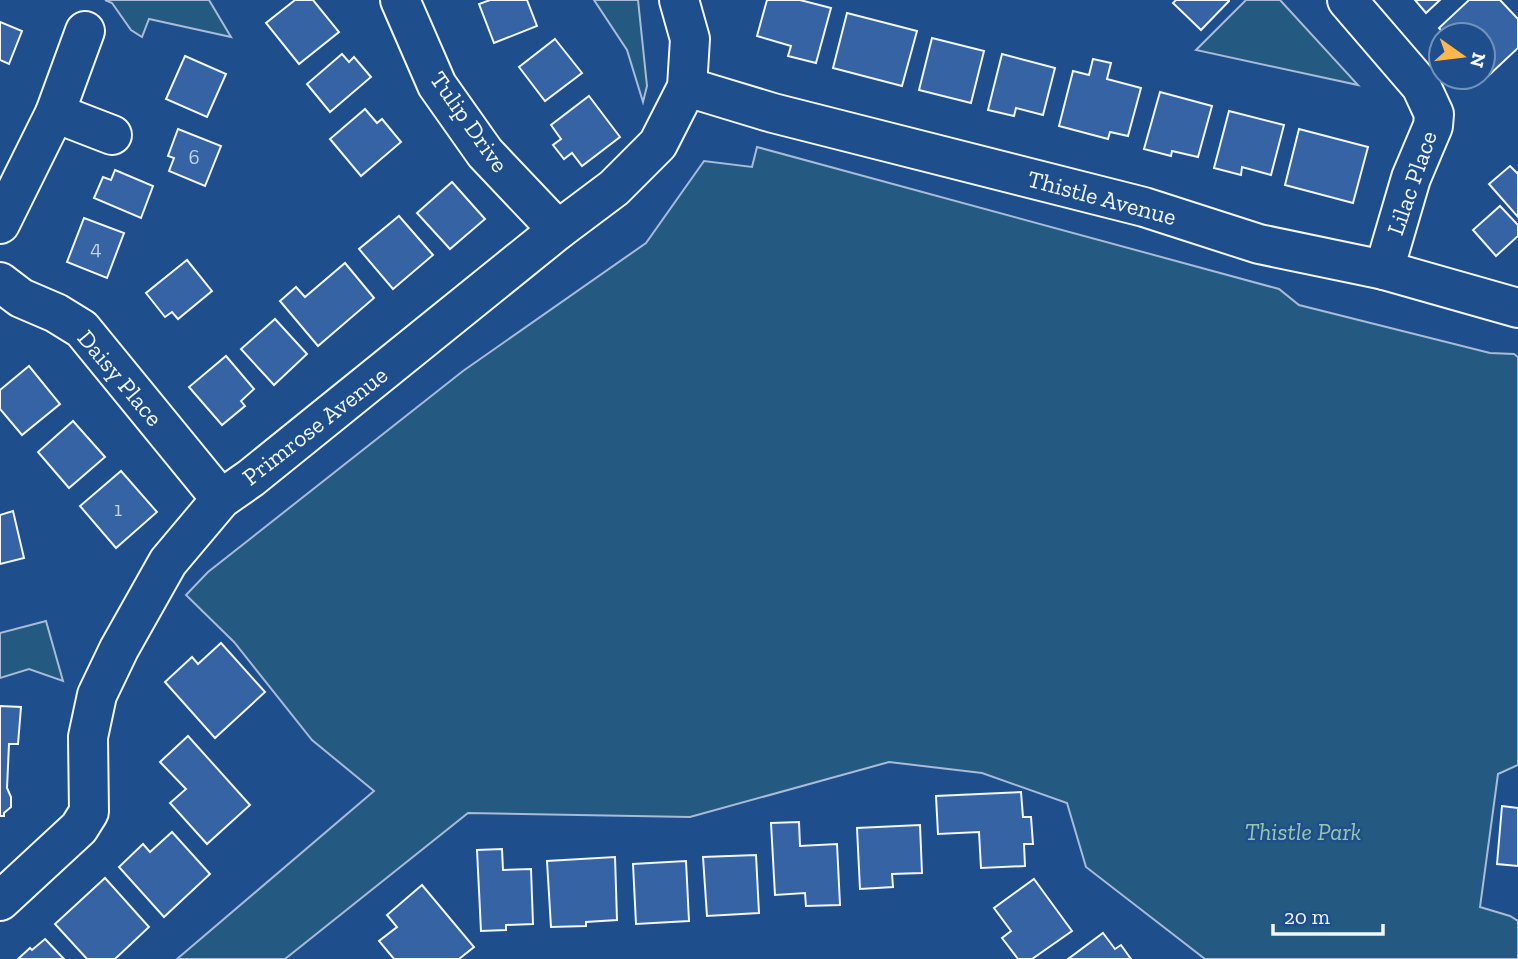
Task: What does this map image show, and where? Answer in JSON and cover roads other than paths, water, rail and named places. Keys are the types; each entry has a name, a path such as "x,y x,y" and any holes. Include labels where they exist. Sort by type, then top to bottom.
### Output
{"street":[{"name":"Tulip Drive","path":"400,0 437,85 485,153 558,230"},
{"name":"Primrose Avenue","path":"0,901 79,828 89,812 88,737 97,695 132,624 168,562 221,499 251,478 558,230 614,188 658,144 687,87 690,39 679,0"},
{"name":"Lilac Place","path":"1347,0 1421,86 1434,114 1433,126 1411,178 1384,270"},
{"path":"0,224 55,113 85,30"},
{"name":"Thistle Avenue","path":"687,87 773,113 1144,208 1259,244 1384,270 1518,308"},
{"path":"55,113 112,135"},
{"name":"Daisy Place","path":"0,282 20,298 56,313 82,329 221,499"}],"park label":[{"name":"Thistle Park","path":"1303,832"}]}
